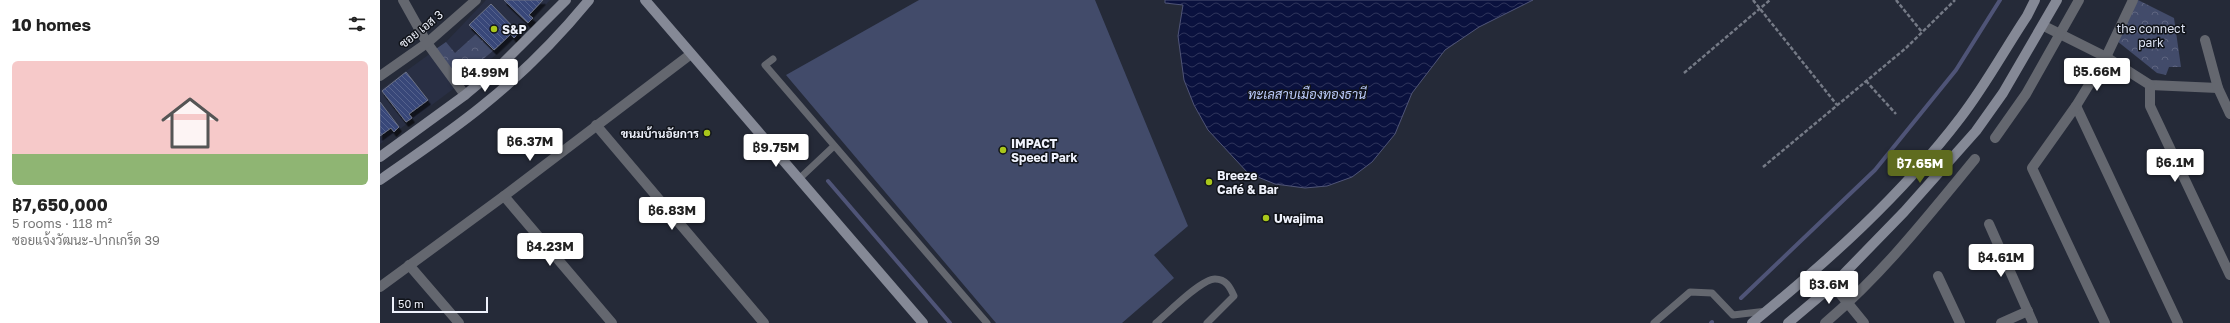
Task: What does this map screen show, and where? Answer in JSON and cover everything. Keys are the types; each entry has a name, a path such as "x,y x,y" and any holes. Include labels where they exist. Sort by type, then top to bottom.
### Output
{"street":[{"path":"403,0 427,43 465,95"},
{"name":"ซอย เอส 3","path":"380,76 427,43 476,0"},
{"path":"380,157 465,95 502,64 566,0"},
{"path":"380,180 481,107 519,74 564,30 589,0"},
{"path":"645,0 800,178 923,323"},
{"path":"1752,323 1818,268 1892,199 1961,117 2027,16 2035,0"},
{"path":"1788,323 1833,284 1904,212 1976,131 2003,93 2044,26 2057,0"},
{"path":"1995,138 2026,94 2079,0"},
{"path":"2105,323 2032,168 2076,106 2106,57 2133,0"},
{"path":"2044,26 2106,57 2150,85 2218,88"},
{"path":"2205,40 2218,88 2230,114"},
{"path":"380,287 504,196 691,54"},
{"path":"2150,85 2150,106 2230,274"},
{"path":"2076,106 2178,323"},
{"path":"596,125 764,323"},
{"path":"1825,323 1848,304 1919,228 1975,159"},
{"path":"504,196 612,323"},
{"path":"1989,224 2033,323"},
{"path":"409,265 459,323"},
{"path":"1938,276 1960,323"},
{"path":"1833,284 1864,323"},
{"path":"2001,323 2028,311"}],"lane":[{"path":"773,58 765,65 987,323"},
{"path":"800,178 834,146"},
{"path":"1156,323 1203,283 1214,279 1223,280 1231,288 1234,296 1206,323"},
{"path":"1654,323 1690,292 1712,293 1733,315 1767,311"}],"path":[{"path":"1753,0 1837,105"},
{"path":"1684,73 1770,0"},
{"path":"1896,0 1922,32"},
{"path":"1763,167 1866,81 1922,32 1955,0"},
{"path":"1866,81 1896,114"}],"shaded area":[{"path":"486,0 550,0 513,40 477,71 380,144 380,90 446,42"}],"green space":[{"name":"IMPACT Speed Park","path":"919,0 1095,0 1188,226 1154,255 1174,278 1122,323 996,323 786,75"},
{"name":"the connect park","path":"2138,0 2174,18 2181,67 2169,67 2166,75 2157,73 2117,41"},
{"path":"477,33 494,50 456,82 433,51 446,42 455,53"}],"water":[{"name":"ทะเลสาบเมืองทองธานี","path":"1165,0 1533,0 1479,27 1445,50 1412,93 1395,134 1372,162 1352,177 1327,186 1305,188 1275,184 1248,173 1208,130 1194,105 1184,80 1178,36 1183,5 1165,3"}],"building":[{"path":"504,0 543,0 529,15 533,18 528,23"},
{"name":"S&P","path":"491,4 519,33 514,38 511,34 494,50 469,25"},
{"path":"406,72 428,100 409,114 412,118 406,122 382,91"},
{"path":"380,102 399,127 394,132 391,128 380,136"}],"waterway":[{"path":"1741,298 1875,170 1956,70 2000,0"},
{"path":"828,181 950,323"}],"place":[{"name":"S&P","path":"494,29"},
{"name":"ขนมบ้านอัยการ","path":"707,133"},
{"name":"IMPACT Speed Park","path":"1003,150"},
{"name":"Breeze Café & Bar","path":"1209,182"},
{"name":"Uwajima","path":"1266,218"}]}
